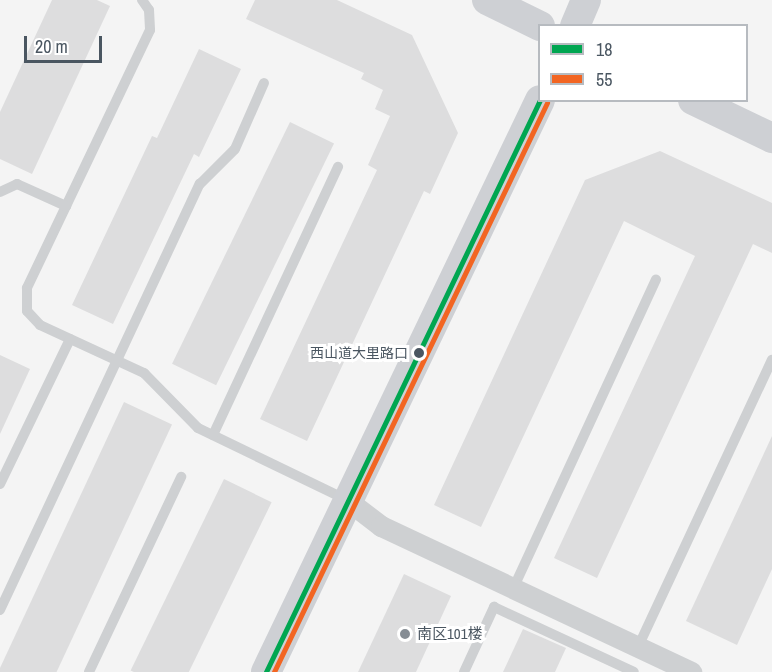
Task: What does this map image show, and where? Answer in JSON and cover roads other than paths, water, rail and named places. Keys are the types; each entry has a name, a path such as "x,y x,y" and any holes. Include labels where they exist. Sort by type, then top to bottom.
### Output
{"street":[{"path":"487,0 538,25"},
{"path":"575,24 586,0"},
{"path":"267,672 347,500 539,102"},
{"path":"697,102 772,138"},
{"path":"347,500 381,526 691,672"}],"lane":[{"path":"142,0 149,10 150,30 27,288 27,311 40,325 144,373 198,428 347,500"},
{"path":"0,610 200,184 235,149 264,83"},
{"path":"213,435 338,167"},
{"path":"0,192 17,184 66,206"},
{"path":"513,589 656,279"},
{"path":"0,484 70,339"},
{"path":"638,647 772,360"},
{"path":"89,672 181,477"},
{"path":"464,672 494,607 630,671"}],"place":[{"name":"西山道大里路口","path":"419,353"},
{"name":"南区101楼","path":"405,634"}]}
